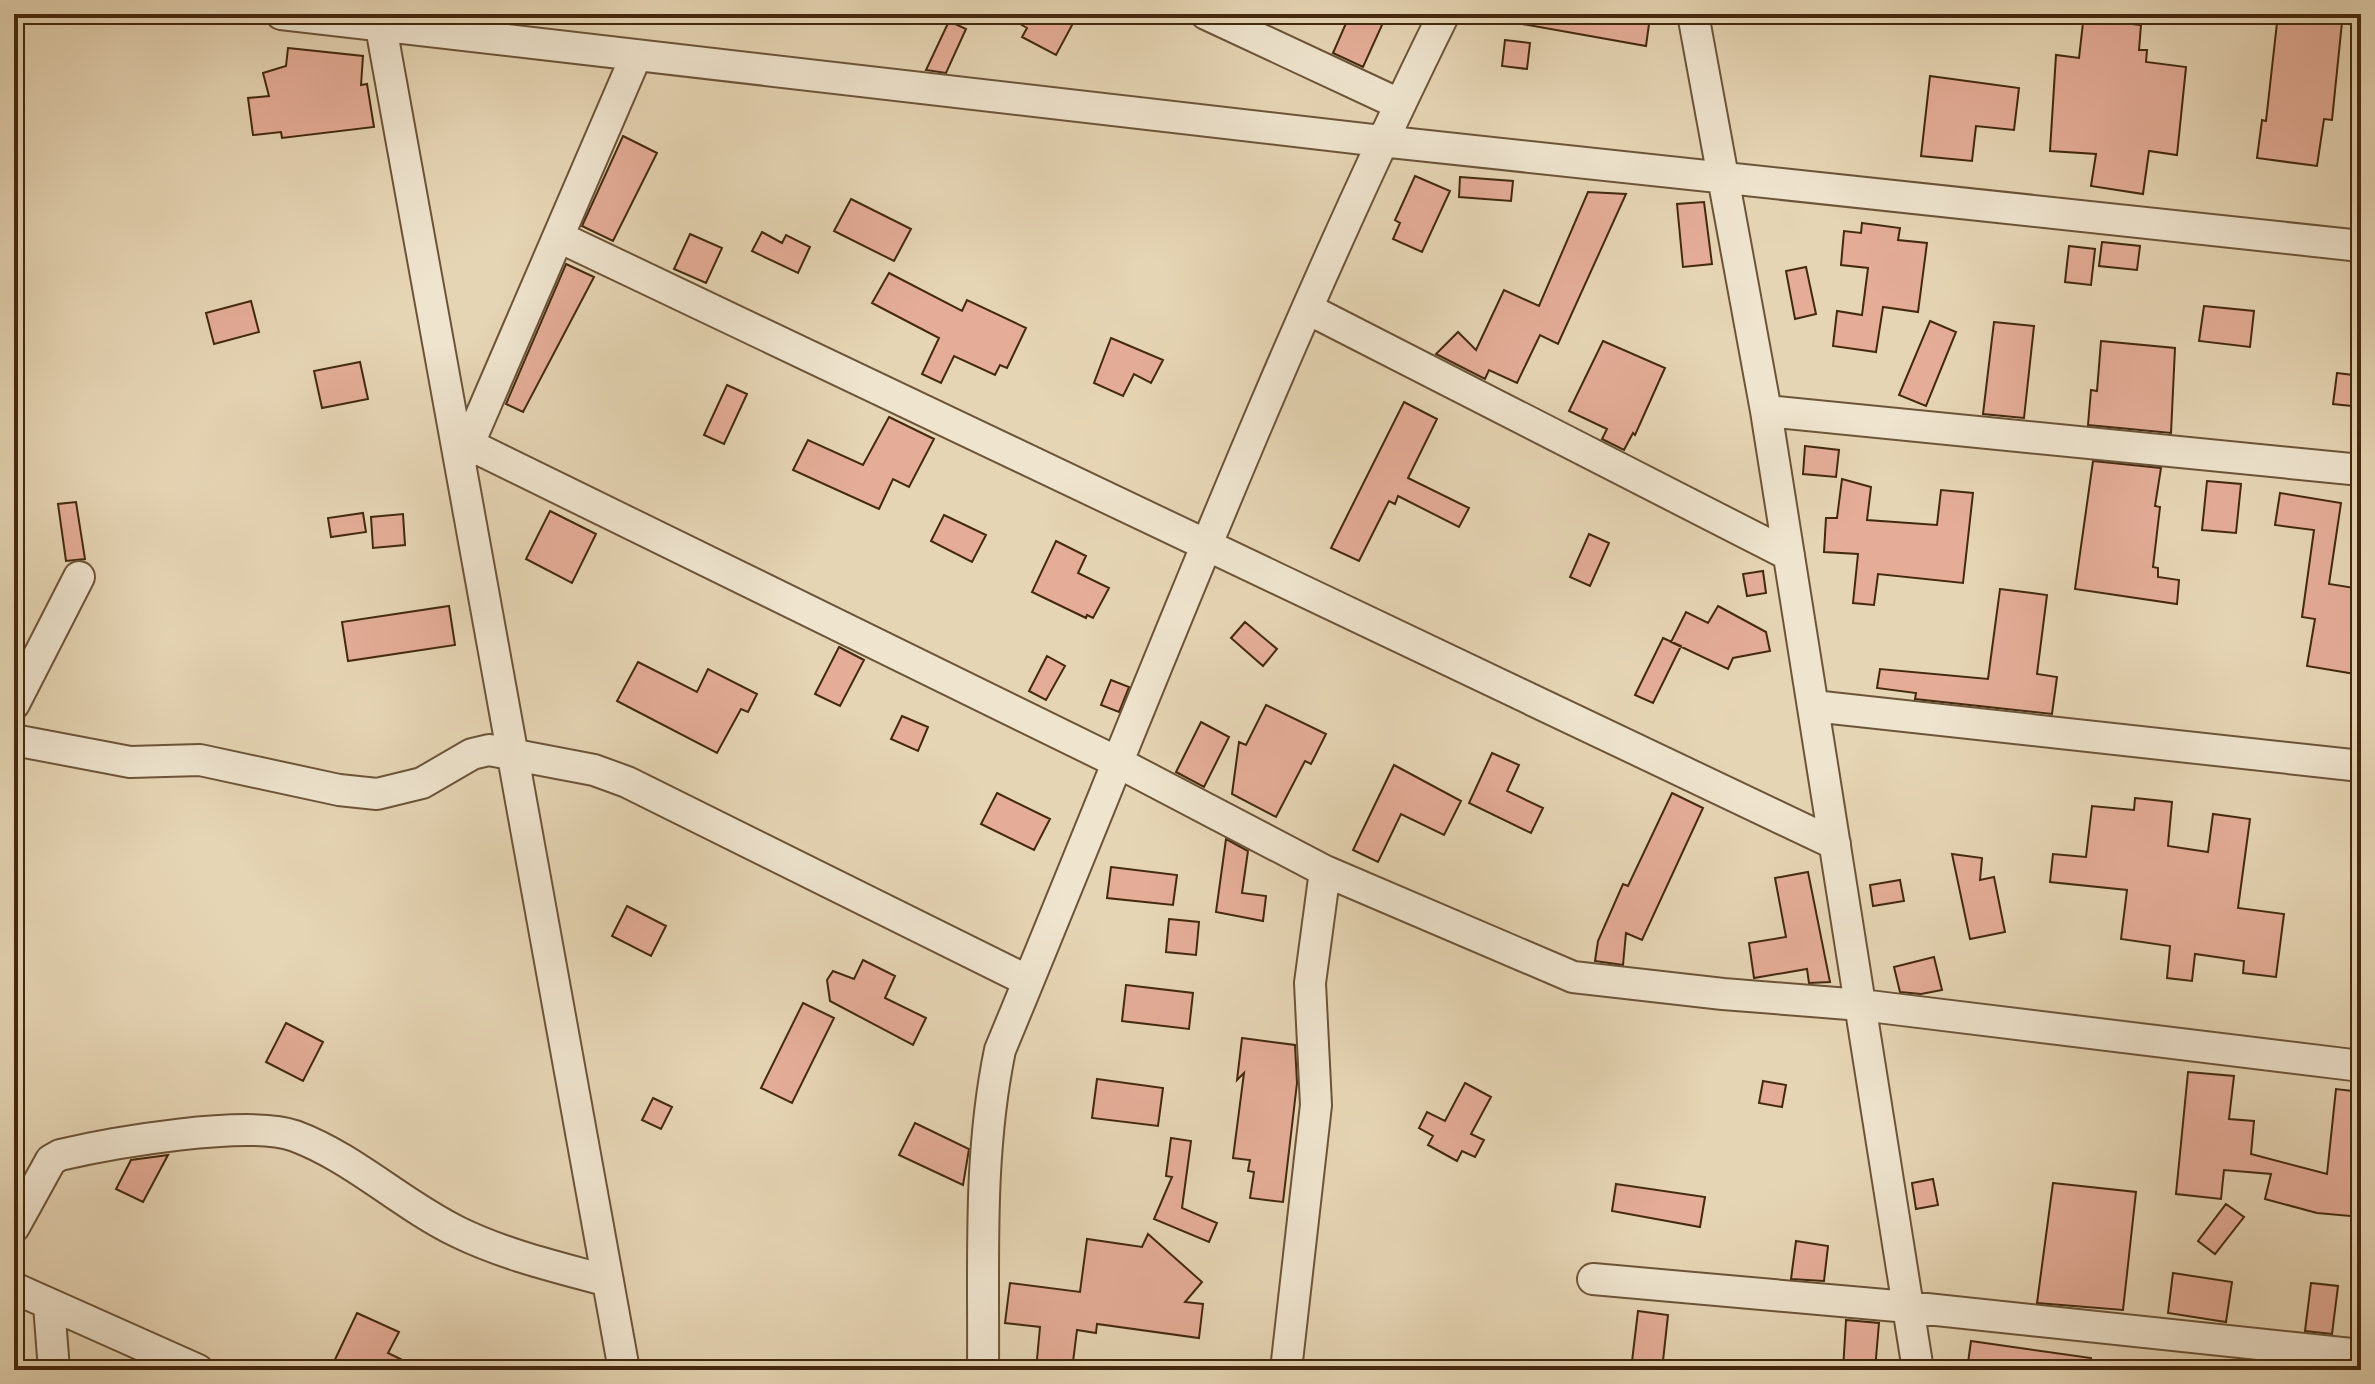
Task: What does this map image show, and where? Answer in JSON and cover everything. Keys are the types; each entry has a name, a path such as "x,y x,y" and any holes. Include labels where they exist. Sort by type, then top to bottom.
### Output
{"street":[{"path":"281,14 1381,141 2361,246"},
{"path":"1206,14 1399,104"},
{"path":"983,1370 981,1218 992,1087 1000,1050 1205,546 1381,141 1444,14"},
{"path":"1693,14 1766,411 1918,1370"},
{"path":"381,27 464,454 510,755 624,1370"},
{"path":"464,454 636,56"},
{"path":"559,237 1835,844"},
{"path":"1308,309 1789,555"},
{"path":"1766,411 2361,470"},
{"path":"464,454 1117,762 1325,871 1573,977 1723,994 1861,1005 2361,1066"},
{"path":"14,704 79,577"},
{"path":"1813,706 2361,766"},
{"path":"14,740 130,762 200,760 339,790 377,794 422,783 472,754 489,750 594,770 627,782 1028,981"},
{"path":"1286,1370 1316,1105 1310,983 1325,871"},
{"path":"14,1227 51,1160 60,1155 119,1141 262,1132 294,1136 457,1232 527,1259 608,1281"},
{"path":"1593,1279 1908,1307 2361,1355"},
{"path":"14,1288 198,1370"},
{"path":"49,1305 54,1370"}],"building":[{"path":"1003,14 1078,14 1056,55 1022,37 1027,28"},
{"path":"1350,14 1387,14 1363,67 1333,53"},
{"path":"1523,14 1578,14 1649,24 1646,46 1522,24"},
{"path":"2084,14 2106,14 2105,21 2141,25 2139,50 2147,50 2146,62 2186,67 2177,155 2149,151 2143,194 2091,186 2096,154 2050,151 2056,55 2079,58"},
{"path":"2278,14 2342,22 2332,120 2324,119 2317,166 2257,158 2262,120 2266,121"},
{"path":"949,21 966,29 946,73 926,70"},
{"path":"1505,40 1530,43 1527,69 1502,66"},
{"path":"288,48 363,56 361,85 367,84 374,127 282,138 281,132 253,135 248,98 269,96 263,73 286,66"},
{"path":"1930,76 2019,88 2014,130 1976,126 1972,161 1921,156"},
{"path":"623,136 657,153 613,241 582,226"},
{"path":"1415,176 1450,191 1422,252 1393,239 1400,223 1395,220"},
{"path":"1460,177 1513,181 1511,201 1459,197"},
{"path":"1588,192 1626,194 1558,344 1540,335 1517,383 1489,370 1485,379 1436,354 1458,332 1476,350 1504,290 1539,306"},
{"path":"851,199 911,229 894,261 834,231"},
{"path":"1704,202 1712,264 1683,267 1677,204"},
{"path":"1862,223 1900,228 1898,240 1927,243 1918,312 1883,307 1876,352 1833,346 1837,311 1862,315 1868,268 1841,265 1844,231 1861,233"},
{"path":"762,232 782,243 786,235 810,247 798,273 752,251"},
{"path":"690,234 722,248 706,283 674,269"},
{"path":"2102,242 2140,246 2137,270 2099,266"},
{"path":"2069,246 2095,249 2091,285 2065,282"},
{"path":"566,264 594,277 523,412 506,404"},
{"path":"1806,267 1816,314 1795,319 1786,271"},
{"path":"889,273 962,311 967,300 1026,328 1007,368 1000,365 995,375 954,356 941,383 922,374 939,338 872,303"},
{"path":"251,301 259,332 214,344 206,313"},
{"path":"2204,306 2254,311 2250,347 2199,341"},
{"path":"1930,321 1956,332 1926,406 1899,395"},
{"path":"1994,322 2034,326 2024,418 1983,414"},
{"path":"1111,338 1163,360 1151,383 1134,374 1123,396 1094,383"},
{"path":"1603,341 1665,368 1635,435 1633,433 1624,450 1602,439 1607,429 1569,411"},
{"path":"2101,341 2175,348 2171,433 2088,425 2091,390 2097,391"},
{"path":"360,362 368,399 322,408 314,371"},
{"path":"2337,373 2361,376 2361,407 2333,404"},
{"path":"727,385 747,394 724,444 704,435"},
{"path":"1404,402 1437,419 1408,478 1469,508 1459,527 1398,496 1395,504 1389,501 1359,561 1331,548"},
{"path":"889,417 934,439 909,487 893,479 879,509 793,470 808,440 863,465"},
{"path":"1805,446 1839,450 1836,477 1803,474"},
{"path":"2093,461 2161,468 2155,506 2160,507 2153,567 2158,568 2158,577 2179,580 2177,604 2075,589"},
{"path":"1842,479 1871,487 1867,520 1937,525 1941,490 1973,493 1963,583 1878,574 1874,605 1853,603 1858,554 1824,552 1826,518 1837,518"},
{"path":"2207,481 2241,484 2236,533 2202,530"},
{"path":"2280,493 2341,503 2329,584 2361,589 2358,613 2361,613 2361,675 2307,666 2315,619 2302,617 2314,530 2275,525"},
{"path":"76,502 85,559 66,561 58,504"},
{"path":"550,511 596,534 572,583 526,559"},
{"path":"363,513 366,532 331,537 328,518"},
{"path":"403,514 405,545 373,548 371,517"},
{"path":"944,515 986,535 972,562 931,541"},
{"path":"1589,534 1609,543 1590,586 1570,577"},
{"path":"1056,541 1086,556 1078,573 1109,588 1093,618 1087,615 1086,618 1032,592"},
{"path":"1763,571 1766,593 1747,596 1743,574"},
{"path":"2000,589 2047,595 2037,674 2057,677 2052,714 1915,699 1916,693 1877,688 1880,669 1988,679"},
{"path":"449,606 455,645 348,661 342,622"},
{"path":"1718,606 1766,632 1770,651 1733,658 1728,669 1671,642 1686,612 1708,623"},
{"path":"1245,622 1277,649 1263,666 1231,638"},
{"path":"1663,638 1681,646 1653,703 1635,695"},
{"path":"839,647 864,660 840,706 815,694"},
{"path":"1047,656 1065,666 1046,700 1029,691"},
{"path":"638,662 697,692 708,669 757,694 748,712 741,709 717,753 617,701"},
{"path":"1111,680 1129,687 1119,712 1101,705"},
{"path":"1266,705 1326,734 1311,764 1305,761 1276,817 1232,794 1239,742 1246,745"},
{"path":"902,716 928,727 918,751 891,739"},
{"path":"1201,722 1229,737 1204,787 1176,772"},
{"path":"1492,753 1519,765 1507,791 1543,808 1531,833 1469,803"},
{"path":"1394,765 1461,801 1444,835 1401,814 1378,862 1353,850"},
{"path":"997,793 1050,819 1034,850 981,824"},
{"path":"1672,793 1703,808 1642,940 1626,933 1623,965 1595,961 1598,941 1623,884 1628,886"},
{"path":"2135,798 2172,802 2168,846 2208,852 2213,814 2250,819 2238,908 2284,914 2276,977 2243,973 2244,961 2195,954 2192,981 2167,978 2170,946 2121,939 2127,890 2050,882 2053,854 2086,857 2092,806 2134,810"},
{"path":"1226,839 1248,851 1242,893 1266,896 1263,921 1216,912"},
{"path":"1952,854 1982,858 1980,880 1994,877 2005,932 1970,939"},
{"path":"1111,867 1177,875 1173,905 1107,898"},
{"path":"1808,872 1830,982 1809,983 1807,969 1754,978 1749,943 1786,937 1775,878"},
{"path":"1900,880 1904,901 1873,906 1870,885"},
{"path":"627,906 666,926 651,956 612,936"},
{"path":"1169,919 1199,922 1196,955 1166,952"},
{"path":"1934,957 1942,990 1921,994 1900,992 1894,967"},
{"path":"863,960 895,976 885,998 926,1018 913,1045 830,1001 827,980 833,971 854,979"},
{"path":"1126,985 1193,993 1189,1029 1122,1021"},
{"path":"803,1003 834,1018 792,1103 761,1088"},
{"path":"286,1023 323,1042 303,1081 266,1062"},
{"path":"1242,1038 1295,1045 1297,1083 1283,1202 1250,1198 1254,1172 1248,1171 1250,1160 1233,1158 1244,1073 1237,1080"},
{"path":"2188,1072 2234,1076 2229,1119 2254,1121 2251,1154 2327,1174 2336,1089 2361,1092 2361,1217 2317,1213 2265,1199 2271,1174 2224,1170 2221,1199 2176,1194"},
{"path":"1097,1079 1163,1088 1158,1126 1092,1118"},
{"path":"1763,1081 1786,1085 1782,1107 1759,1103"},
{"path":"1465,1083 1491,1097 1471,1134 1484,1140 1475,1157 1462,1151 1457,1161 1428,1145 1433,1136 1419,1128 1427,1112 1445,1121"},
{"path":"653,1098 672,1107 661,1129 642,1120"},
{"path":"915,1123 969,1149 963,1185 899,1155"},
{"path":"1171,1138 1191,1141 1182,1208 1217,1223 1209,1242 1154,1219 1172,1177 1166,1176"},
{"path":"168,1155 143,1202 116,1189 131,1160"},
{"path":"1933,1179 1938,1205 1916,1209 1912,1183"},
{"path":"2053,1183 2136,1192 2123,1310 2037,1303"},
{"path":"1616,1184 1705,1197 1700,1227 1612,1211"},
{"path":"2226,1204 2244,1217 2215,1254 2198,1241"},
{"path":"1148,1234 1202,1282 1185,1302 1203,1304 1199,1338 1097,1324 1096,1333 1077,1330 1072,1370 1036,1370 1040,1327 1005,1323 1010,1283 1080,1292 1087,1239 1142,1247"},
{"path":"1796,1241 1828,1246 1824,1281 1791,1279"},
{"path":"2173,1273 2232,1282 2226,1322 2168,1313"},
{"path":"2311,1283 2338,1286 2332,1334 2305,1331"},
{"path":"1638,1311 1668,1315 1662,1370 1631,1370"},
{"path":"357,1313 399,1332 388,1353 423,1370 330,1370"},
{"path":"1846,1320 1879,1323 1875,1370 1843,1370"},
{"path":"1971,1341 2091,1358 2090,1370 1967,1370"}]}
